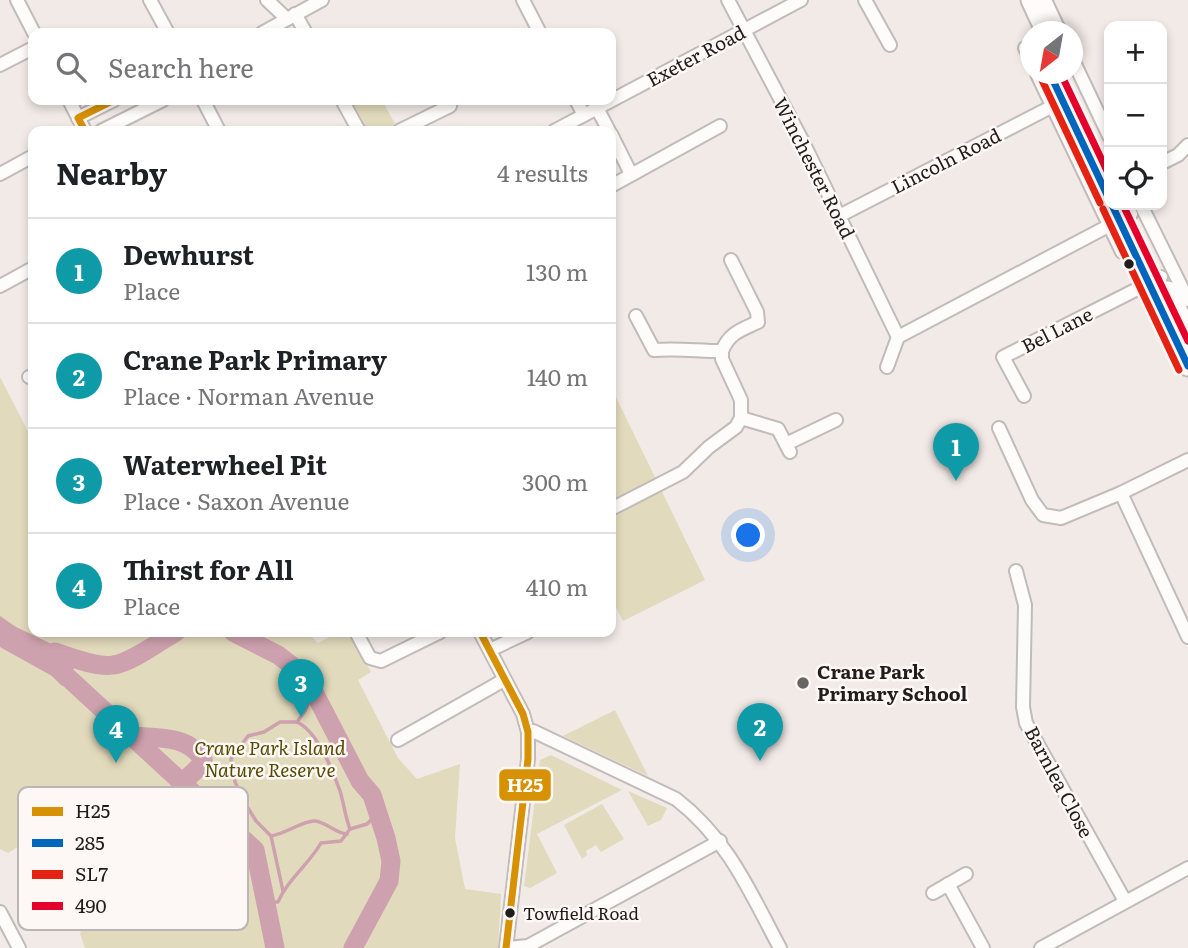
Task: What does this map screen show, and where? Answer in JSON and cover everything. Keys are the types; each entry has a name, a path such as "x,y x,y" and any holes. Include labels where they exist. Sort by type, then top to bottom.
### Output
{"main road":[{"path":"1016,0 1022,21"},
{"path":"1031,0 1041,21"},
{"path":"1056,84 1104,178"},
{"path":"1070,84 1104,156"},
{"path":"1120,210 1156,279 1188,332"},
{"path":"1156,279 1188,366"}],"street":[{"path":"17,0 31,28"},
{"path":"150,0 165,28"},
{"path":"267,0 291,16 302,28"},
{"path":"271,28 322,0"},
{"path":"523,0 537,28"},
{"name":"Winchester Road","path":"727,0 839,216 898,338"},
{"name":"Exeter Road","path":"616,98 801,0"},
{"path":"865,0 890,46"},
{"path":"1045,0 1055,21"},
{"path":"0,65 28,51"},
{"path":"1083,80 1104,125"},
{"path":"1042,84 1052,106 1104,185"},
{"path":"71,105 80,126"},
{"path":"81,126 108,105"},
{"path":"111,126 153,105"},
{"path":"206,105 216,126"},
{"path":"345,105 356,126"},
{"path":"409,126 450,105"},
{"path":"579,105 584,115"},
{"name":"Exeter Road","path":"563,126 603,105"},
{"name":"Lincoln Road","path":"839,216 1052,106"},
{"path":"597,108 606,126"},
{"path":"616,183 720,126"},
{"path":"616,145 631,174"},
{"path":"1167,160 1178,155 1188,145"},
{"path":"0,174 28,159"},
{"path":"887,367 898,338 1111,210"},
{"path":"1118,210 1122,252"},
{"path":"1121,210 1188,300"},
{"path":"616,506 683,472 709,447 736,427 741,418 741,400 722,359 722,351 726,340 733,333 758,322 757,312 732,260"},
{"path":"0,286 28,271"},
{"name":"Bel Lane","path":"1024,396 1003,358 1156,279"},
{"path":"636,316 649,353 673,348 722,351"},
{"path":"741,418 778,429 788,448 836,420"},
{"path":"999,428 1032,500 1043,515 1061,518 1121,493 1188,460"},
{"path":"1121,493 1188,637"},
{"name":"Barnlea Close","path":"1016,571 1025,605 1023,707 1026,723 1125,901"},
{"path":"359,637 370,657 381,661 430,637"},
{"path":"483,637 523,715 528,732 528,759 506,948 528,946 720,841"},
{"path":"490,650 517,637"},
{"path":"398,740 504,680"},
{"path":"528,732 533,731 676,800 695,814 720,841 780,948"},
{"path":"1041,948 1188,868"},
{"path":"933,893 966,874"},
{"path":"948,884 982,948"},
{"path":"0,912 19,948"}],"green space":[{"path":"353,105 385,105 395,124 391,126 363,126"},
{"name":"Crane Park Island Nature Reserve","path":"0,377 28,431 28,637 312,637 318,643 329,637 351,637 371,672 358,680 398,758 417,779 460,764 455,838 465,889 501,894 498,948 85,948 80,934 82,930 248,930 248,787 18,787 18,847 8,853 0,849"},
{"path":"616,397 705,580 623,621 616,608"},
{"path":"615,710 648,776 563,736"},
{"path":"551,755 622,790 537,834 557,873 530,888 524,886 540,760"},
{"path":"628,791 667,808 661,820 648,826"},
{"path":"602,804 624,839 601,852 596,845 586,851 587,855 582,859 564,825"}],"shaded area":[{"path":"0,616 28,633 28,637 37,637 81,658 62,686 52,676 0,647"}],"waterway":[{"path":"55,652 107,666 137,656 168,637"},
{"path":"243,637 278,655 299,671 315,694 360,781 372,795 391,861 389,881 353,948"},
{"path":"49,660 187,787"},
{"path":"237,787 231,759 248,736 264,732 280,722 297,722 313,691"},
{"path":"297,722 311,734 329,763 350,829"},
{"path":"132,736 172,739 197,752 203,760 182,783"},
{"path":"248,808 256,821 271,836 283,891"},
{"path":"272,902 278,902 287,886 321,843 341,841 350,829 367,824 378,813"},
{"path":"271,836 315,821 347,834"},
{"path":"248,844 255,850 275,948"}],"transit line":[{"name":"SL7","path":"1044,84 1100,203"},
{"name":"285","path":"1055,84 1104,188"},
{"name":"490","path":"1066,84 1104,164"},
{"name":"H25","path":"82,126 78,118 104,105"},
{"name":"SL7","path":"1103,209 1179,370"},
{"name":"285","path":"1114,210 1188,366"},
{"name":"490","path":"1125,210 1188,341"},
{"name":"H25","path":"483,637 523,714 528,732 528,759 506,948"}],"place":[{"name":"Dewhurst","path":"956,481"},
{"name":"Crane Park Primary School","path":"803,683"},
{"name":"Waterwheel Pit","path":"301,717"},
{"name":"Crane Park Primary","path":"760,761"},
{"name":"Thirst for All","path":"116,763"},
{"name":"Towfield Road","path":"510,913"}]}
